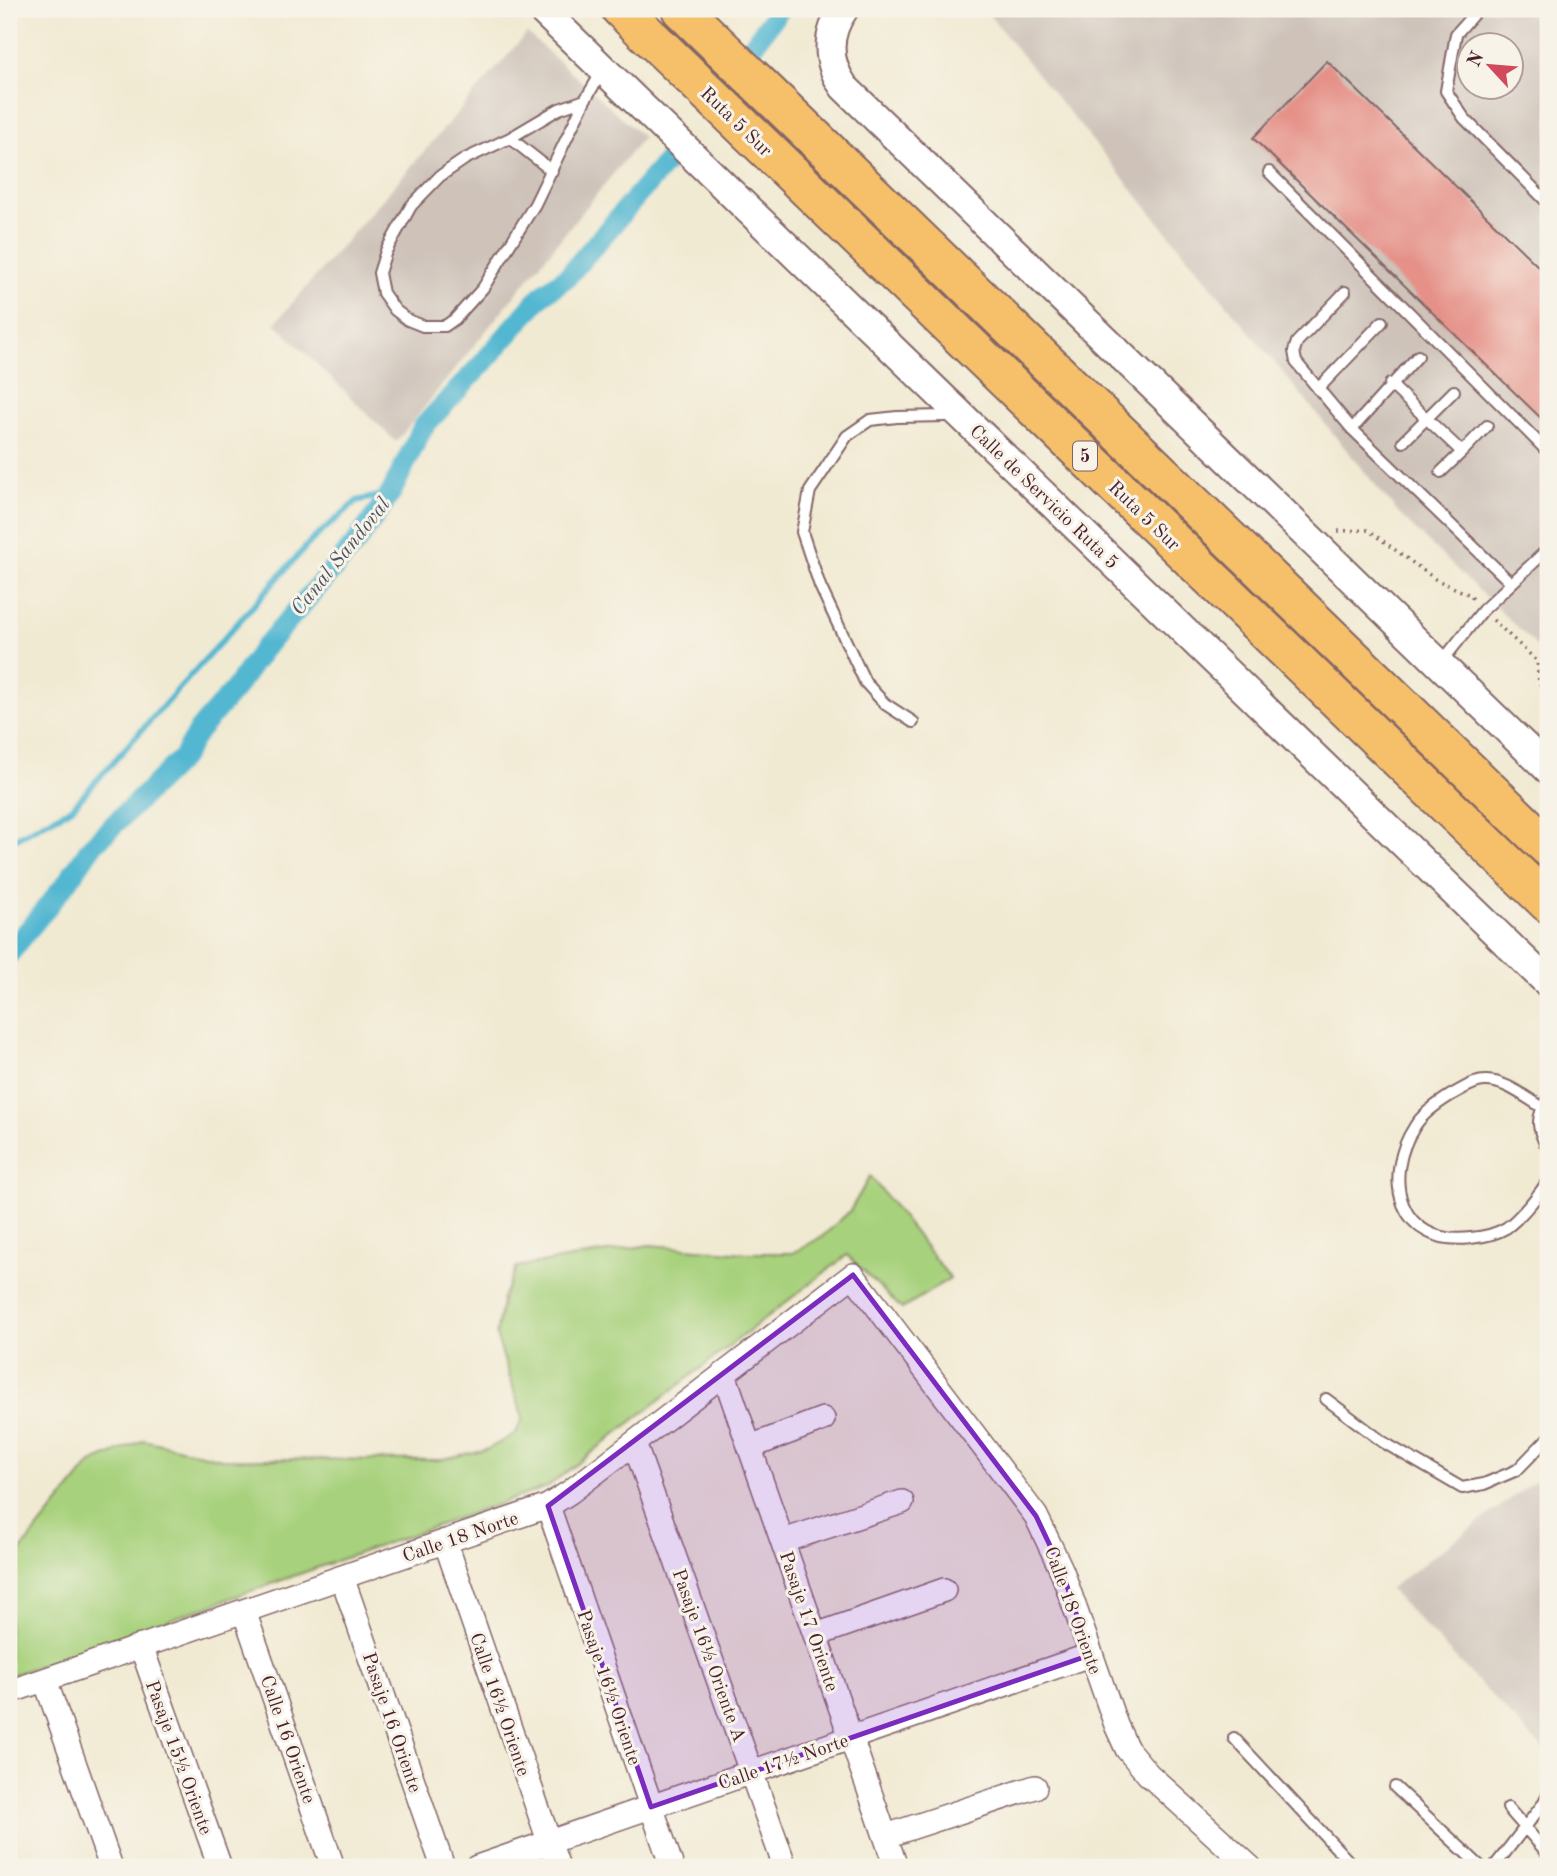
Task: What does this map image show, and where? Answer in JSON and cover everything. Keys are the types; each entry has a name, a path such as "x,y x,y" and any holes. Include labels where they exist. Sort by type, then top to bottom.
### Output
{"highway":[{"name":"Ruta 5 Sur","path":"621,9 1548,904"},
{"name":"5","path":"681,9 1548,847"}],"street":[{"name":"Calle de Servicio Ruta 5","path":"541,9 1548,983"},
{"path":"844,9 835,23 830,47 834,69 844,87 1548,769"},
{"name":"Calle 18 Norte","path":"9,1692 548,1506 853,1275"},
{"name":"Calle 18 Oriente","path":"853,1275 1036,1516 1062,1571 1090,1655 1127,1749 1148,1774 1250,1867"},
{"name":"Pasaje 17 Oriente","path":"724,1374 896,1867"},
{"path":"750,1447 823,1419"},
{"name":"Pasaje 16½ Oriente A","path":"634,1443 785,1867"},
{"path":"783,1541 902,1502"},
{"name":"Pasaje 16½ Oriente","path":"548,1506 672,1867"},
{"name":"Calle 16½ Oriente","path":"444,1541 558,1867"},
{"name":"Pasaje 16 Oriente","path":"342,1577 443,1867"},
{"path":"816,1635 944,1590"},
{"name":"Calle 16 Oriente","path":"244,1611 333,1867"},
{"name":"Pasaje 15½ Oriente","path":"141,1646 220,1867"},
{"name":"Calle 17½ Norte","path":"477,1867 1090,1655"},
{"path":"45,1680 111,1867"},
{"path":"886,1836 1035,1787"}],"lane":[{"path":"1478,9 1455,34 1446,91 1464,118 1548,203"},
{"path":"585,100 559,109 510,138 465,159 440,176 411,206 386,251 379,273 383,293 395,310 408,320 423,326 445,326 456,319 483,288 535,204 585,100 603,70"},
{"path":"510,138 552,171"},
{"path":"1269,172 1548,452"},
{"path":"1345,292 1297,342 1294,351 1296,362 1352,429 1511,583"},
{"path":"1318,389 1382,322"},
{"path":"1352,429 1418,356"},
{"path":"1390,384 1462,452"},
{"path":"1403,442 1454,391"},
{"path":"914,722 885,704 864,682 820,586 802,532 810,491 847,436 870,420 897,416 945,416 953,407"},
{"path":"1441,472 1487,426"},
{"path":"1439,665 1483,610 1548,549"},
{"path":"1548,1149 1538,1127 1545,1104 1499,1083 1483,1081 1472,1084 1444,1100 1416,1123 1399,1163 1398,1193 1403,1208 1411,1219 1426,1231 1443,1238 1459,1240 1482,1237 1507,1227 1548,1180"},
{"path":"1326,1399 1383,1442 1462,1488 1484,1484 1517,1470 1548,1438"},
{"path":"1234,1738 1354,1867"},
{"path":"1395,1787 1481,1867"},
{"path":"1494,1867 1548,1794"},
{"path":"1508,1808 1548,1854"}],"path":[{"path":"1330,523 1340,533 1368,530 1435,579 1470,594 1483,610 1537,661 1539,683 1548,701"}],"highlighted area":[{"path":"853,1275 1036,1516 1062,1571 1090,1655 651,1807 548,1506"}],"shaded area":[{"path":"984,9 1548,9 1548,657 1400,515"},
{"path":"527,33 643,137 396,442 275,323"},
{"path":"1548,1471 1548,1754 1389,1589"}],"green space":[{"path":"870,1176 950,1278 902,1309 847,1255 547,1487 9,1676 9,1565 91,1463 144,1440 222,1459 439,1460 488,1449 516,1433 523,1418 496,1335 503,1297 517,1267 650,1245 745,1253 793,1253 823,1236 850,1211"}],"building":[{"path":"1327,61 1548,276 1548,425 1253,138"}],"waterway":[{"name":"Canal Sandoval","path":"751,48 780,9"},
{"name":"Canal Sandoval","path":"9,954 68,881 91,847 183,757 198,731 234,690 263,649 356,543 391,493 423,427 541,296 567,277 669,159"},
{"path":"9,842 72,808 311,541 357,501 391,493"}]}
